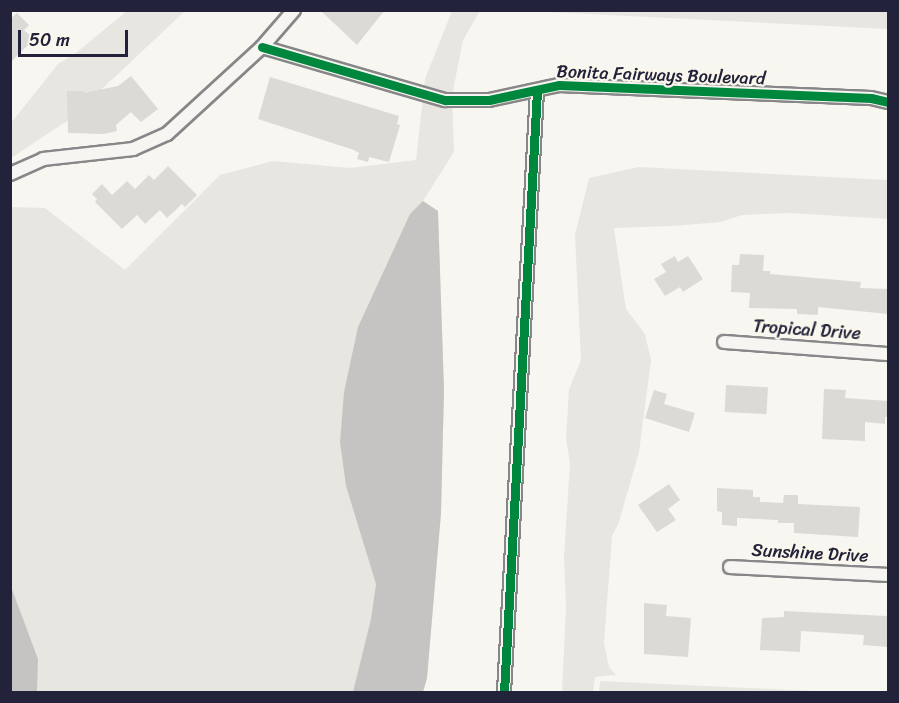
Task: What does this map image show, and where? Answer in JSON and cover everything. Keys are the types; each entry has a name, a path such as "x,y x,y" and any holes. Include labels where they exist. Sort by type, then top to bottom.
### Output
{"street":[{"path":"10,174 43,159 133,149 167,134 262,47 294,10"},
{"name":"Bonita Fairways Boulevard","path":"262,47 445,100 489,100 559,85 860,98 888,102"},
{"path":"504,693 537,90"},
{"name":"Tropical Drive","path":"723,342 888,354"},
{"name":"Sunshine Drive","path":"730,567 888,575"}],"shaded area":[{"path":"127,11 185,11 70,119 11,158 11,123 58,64 77,52"},
{"path":"452,11 480,11 463,40 452,96 454,152 423,201 438,211 444,390 441,513 427,678 423,692 11,692 11,207 45,208 125,270 220,175 273,161 350,168 416,160 425,79"},
{"path":"545,11 888,11 888,29 549,12"},
{"path":"639,167 888,180 888,219 790,213 742,215 721,222 614,228 626,309 645,334 651,360 639,452 619,522 612,536 604,643 609,667 616,675 595,677 593,692 562,692 566,607 564,557 570,463 566,439 569,389 581,360 575,235 589,178"},
{"path":"423,201 438,211 444,390 441,513 427,678 423,692 353,692 371,619 376,584 346,486 340,442 344,392 358,327 410,214"},
{"path":"10,584 38,659 37,692 11,692"},
{"path":"600,681 834,692 599,692"}],"building":[{"path":"320,10 385,10 357,45"},
{"path":"17,13 29,25 24,30 34,39 10,63 10,19"},
{"path":"131,76 158,109 141,122 131,112 116,125 117,131 104,134 68,133 67,91 84,91 84,93 118,86"},
{"path":"270,77 399,116 397,124 400,125 389,162 369,157 368,162 357,159 359,153 354,150 258,119"},
{"path":"168,166 197,195 185,207 182,204 167,218 160,210 145,224 137,215 122,229 95,202 97,199 92,194 102,184 112,195 127,181 135,189 149,175 154,180"},
{"path":"740,254 764,255 763,271 770,271 770,274 861,282 860,288 888,289 888,314 818,307 818,315 797,314 797,309 749,308 750,293 731,292 732,265 739,265"},
{"path":"675,256 678,262 688,256 703,279 683,292 680,287 665,296 654,279 666,272 661,264"},
{"path":"726,385 768,387 767,414 725,412"},
{"path":"824,389 846,390 845,398 888,401 888,417 885,417 885,424 865,422 865,441 822,439"},
{"path":"654,390 667,394 664,404 695,413 689,432 645,418"},
{"path":"669,484 680,500 668,509 676,520 657,532 638,505"},
{"path":"717,488 753,490 753,497 760,497 760,502 783,503 784,495 798,495 798,504 860,507 858,537 794,533 794,523 778,523 778,520 737,518 737,526 722,525 722,512 717,511"},
{"path":"644,603 667,605 666,616 691,618 688,657 644,654"},
{"path":"784,611 887,616 888,647 863,645 864,635 801,631 800,652 760,650 762,618 784,617"}],"cycle path":[{"path":"262,47 445,100 489,100 559,85 871,98 888,102"},
{"path":"504,692 537,90"}]}
